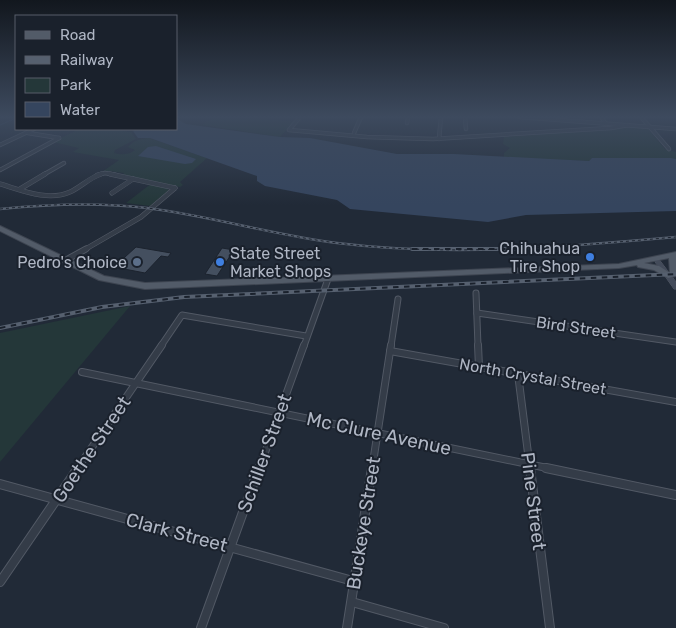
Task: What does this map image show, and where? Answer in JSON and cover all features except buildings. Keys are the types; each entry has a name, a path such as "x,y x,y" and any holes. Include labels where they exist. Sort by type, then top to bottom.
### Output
{"main road":[{"path":"0,228 102,278 136,286 328,279 630,264 674,255 673,276 654,267 630,264"}],"street":[{"path":"0,170 44,146"},
{"path":"20,189 64,164"},
{"path":"0,184 47,195 62,195 97,175 105,173 175,188 141,217 66,260"},
{"path":"112,193 133,179"},
{"path":"658,259 673,276 676,287"},
{"name":"Schiller Street","path":"201,628 328,279"},
{"path":"476,293 479,367"},
{"name":"Buckeye Street","path":"347,628 398,299"},
{"name":"Bird Street","path":"477,312 676,342"},
{"name":"Goethe Street","path":"0,582 182,315 306,336"},
{"name":"North Crystal Street","path":"390,351 676,402"},
{"name":"Mc Clure Avenue","path":"82,372 676,495"},
{"name":"Pine Street","path":"518,374 550,628"},
{"name":"Clark Street","path":"0,484 353,581"},
{"path":"352,602 444,628"}],"green space":[{"path":"72,146 122,146 115,150 114,153 125,154 135,150 129,146 173,146 207,158 180,182 183,185 180,187 123,175 124,173 102,172 119,160 73,152 79,148"},
{"path":"507,146 663,146 665,149 676,152 676,159 592,158 589,161 504,158 504,153 510,148"},
{"path":"152,183 168,188 168,191 150,206 126,203"},
{"path":"130,306 0,462 0,333"}],"water":[{"path":"157,146 196,159 192,163 185,164 138,156 148,147"},
{"path":"173,146 355,146 397,154 454,154 589,161 592,158 671,158 676,159 676,211 526,215 488,222 350,209 337,200 265,186 257,181 257,176"}],"railway":[{"path":"0,209 74,204 129,206 171,211 313,240 421,249"},
{"path":"506,249 676,237"},
{"path":"412,249 421,249"},
{"path":"421,249 506,249"},
{"path":"421,249 506,249"},
{"path":"506,249 516,249"},
{"path":"0,328 102,307 184,297 676,274"}],"place":[{"name":"Chihuahua Tire Shop","path":"590,257"},
{"name":"Pedro's Choice","path":"137,262"},
{"name":"State Street Market Shops","path":"220,262"}]}
